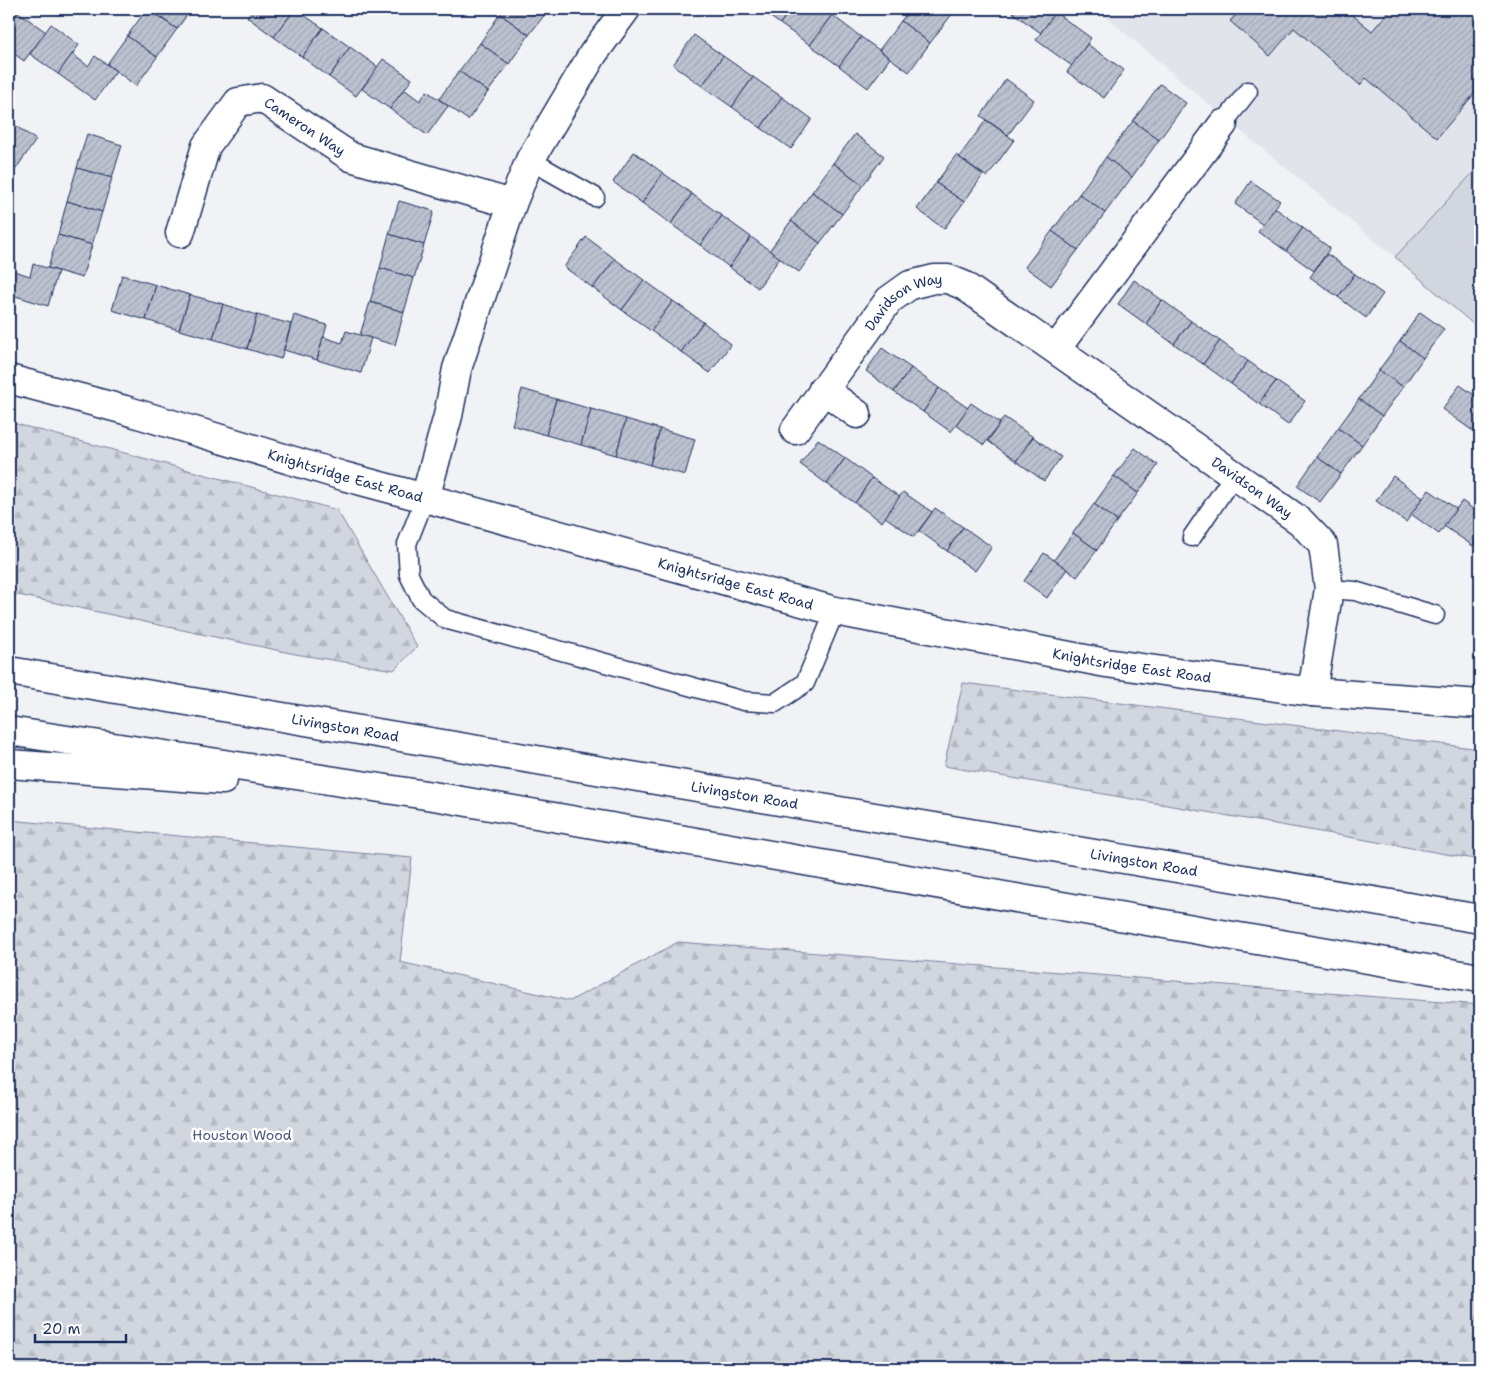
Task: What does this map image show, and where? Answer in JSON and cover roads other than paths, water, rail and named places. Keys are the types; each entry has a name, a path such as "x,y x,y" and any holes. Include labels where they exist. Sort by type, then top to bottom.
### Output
{"street":[{"path":"425,498 448,416 457,369 512,204 530,160 593,54 626,9"},
{"name":"Cameron Way","path":"180,234 206,146 238,102 262,98 351,157 512,204"},
{"path":"1056,349 1223,124"},
{"name":"Davidson Way","path":"795,430 889,300 910,285 934,279 948,279 962,285 1300,521 1323,545 1329,589 1312,692"},
{"name":"Knightsridge East Road","path":"9,379 144,416 343,476 835,611 1106,663 1312,692 1480,704"},
{"path":"824,389 856,414"},
{"name":"Livingston Road","path":"9,671 1480,919"},
{"path":"9,731 439,797 1480,978"},
{"path":"9,764 439,797"}],"lane":[{"path":"1223,124 1248,91"},
{"path":"530,160 595,197"},
{"path":"1192,537 1234,475"},
{"path":"425,498 407,544 408,575 421,598 446,619 455,622 744,701 775,703 805,683 835,611"},
{"path":"1329,589 1355,591 1435,615"}],"park label":[{"name":"Houston Wood","path":"242,1135"}]}
